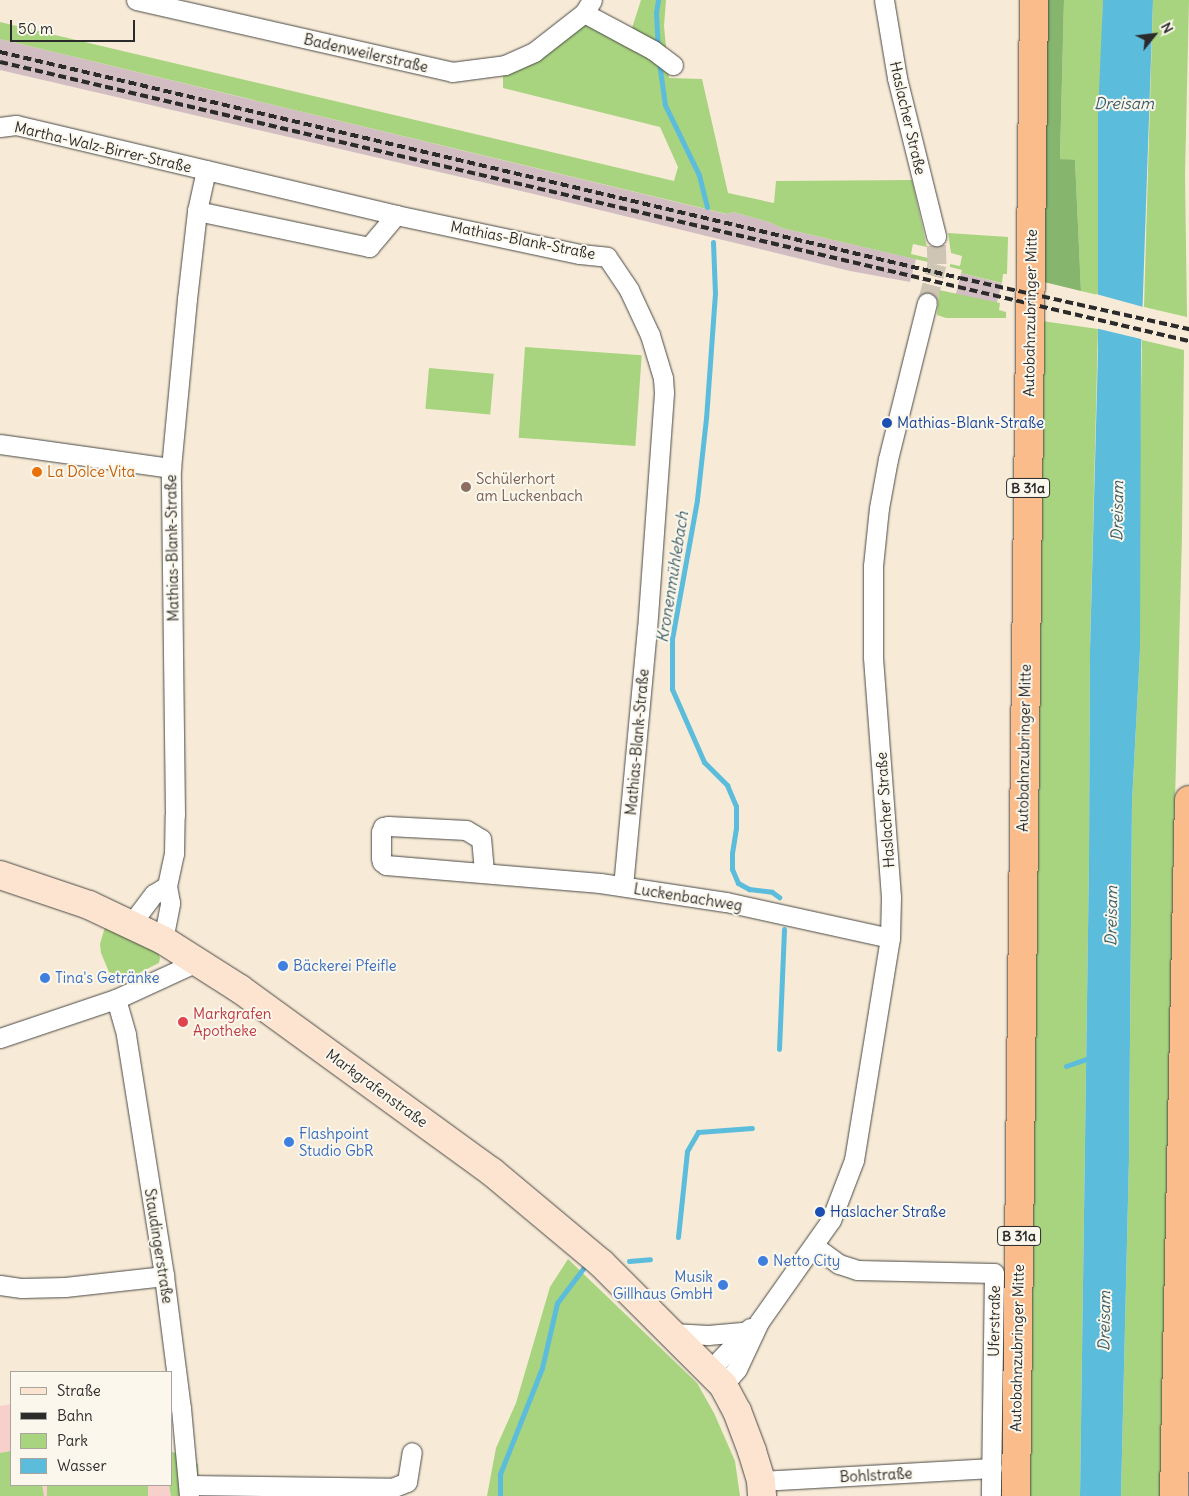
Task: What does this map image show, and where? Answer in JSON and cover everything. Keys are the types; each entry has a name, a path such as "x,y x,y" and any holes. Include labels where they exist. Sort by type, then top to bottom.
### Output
{"highway":[{"name":"Autobahnzubringer Mitte","path":"1016,1496 1034,0"},
{"path":"1174,1496 1189,800"}],"street":[{"name":"Badenweilerstraße","path":"136,0 452,72 505,65 534,52 588,7 665,58"},
{"name":"Haslacher Straße","path":"884,0 897,78 936,236"},
{"name":"Martha-Walz-Birrer-Straße","path":"0,127 16,125 206,170"},
{"name":"Mathias-Blank-Straße","path":"163,940 170,903 167,886 174,854 175,816 171,468 198,211 206,170 396,215 580,254 607,257 629,290 650,335 663,378 664,392 647,628 623,886"},
{"path":"198,211 369,247 396,215"},
{"name":"Haslacher Straße","path":"716,1378 737,1368 752,1327 814,1246 831,1220 854,1160 890,938 892,897 873,656 873,566 879,508 888,459 926,303"},
{"path":"0,444 171,468"},
{"name":"Luckenbachweg","path":"484,872 481,839 466,830 383,827 381,832 381,858 382,862 386,864 623,886 726,902 890,938"},
{"name":"Markgrafenstraße","path":"0,875 67,896 131,924 163,940 240,989 492,1172 600,1263 716,1378"},
{"path":"131,924 154,894 167,886"},
{"path":"0,1038 116,998 197,962"},
{"name":"Staudingerstraße","path":"116,998 126,1035 164,1276 189,1490"},
{"name":"Uferstraße","path":"814,1246 839,1264 858,1270 994,1273 991,1496"},
{"path":"0,1285 22,1288 65,1287 164,1276"},
{"path":"671,1333 708,1336 752,1327"},
{"path":"716,1378 737,1411 761,1489"},
{"path":"189,1490 392,1488 407,1482 412,1452"},
{"name":"Bohlstraße","path":"761,1489 992,1468"}],"shaded area":[{"path":"0,39 726,214 733,212 769,222 782,228 916,259 910,282 850,271 538,195 0,70"},
{"path":"961,273 1002,283 996,305 956,294"},
{"path":"10,1404 10,1486 169,1486 171,1496 0,1496 0,1406"}],"green space":[{"path":"641,0 666,0 664,26 669,78 702,79 728,193 774,203 776,181 912,180 927,247 913,244 911,254 928,258 928,262 782,228 769,222 733,212 727,214 0,39 0,22 674,181 678,167 660,127 503,88 503,75 552,48 582,22 640,49 632,28"},
{"path":"1046,0 1064,0 1060,159 1075,160 1081,291 1044,282"},
{"path":"1064,0 1103,0 1098,295 1081,291 1075,161 1060,159"},
{"path":"1153,0 1189,0 1185,175 1187,317 1144,307"},
{"path":"948,233 1008,237 1007,274 1003,274 1002,283 961,273 962,270 950,267 950,264 960,266 962,256 951,253"},
{"path":"939,290 1000,303 999,310 1006,312 1006,318 946,318 937,315"},
{"path":"1042,321 1098,329 1090,650 1080,1496 1028,1496"},
{"path":"1142,340 1184,350 1182,536 1173,875 1165,1496 1121,1496 1129,1158 1132,802 1140,651 1139,501"},
{"path":"525,347 642,355 635,446 519,438"},
{"path":"429,368 494,374 490,415 425,409"},
{"path":"105,927 158,953 159,963 133,976 124,977 109,972 101,953 100,944"},
{"path":"568,1259 697,1383 714,1413 735,1461 740,1496 487,1496 496,1448 516,1403 550,1287"},
{"path":"10,1451 10,1486 42,1486 44,1496 0,1496 0,1453"},
{"path":"172,1451 198,1464 199,1496 171,1496 169,1486 172,1486"},
{"path":"47,1486 148,1486 148,1496 47,1496"}],"water":[{"name":"Dreisam","path":"1103,0 1153,0 1141,352 1140,651 1132,802 1129,1158 1121,1496 1080,1496 1090,650 1098,352 1098,114"}],"pier":[{"path":"1096,294 1147,308 1145,340 1095,328"}],"waterway":[{"name":"Kronenmühlebach","path":"658,0 656,13 658,48"},
{"name":"Kronenmühlebach","path":"659,62 665,105 699,175 707,207"},
{"name":"Kronenmühlebach","path":"713,242 715,293 706,418 697,500 672,639 672,689 704,762 727,785 736,806 732,869 738,883 749,889 772,892 779,897"},
{"name":"Kronenmühlebach","path":"779,1049 784,929"},
{"path":"1066,1066 1092,1057"},
{"name":"Kronenmühlebach","path":"678,1237 687,1151 698,1132 752,1128"},
{"name":"Kronenmühlebach","path":"629,1261 650,1259"},
{"name":"Kronenmühlebach","path":"500,1496 500,1474 542,1368 557,1303 588,1262"}],"tunnel":[{"path":"927,303 937,264 936,236"}],"railway":[{"path":"0,52 960,278 1189,329"},
{"path":"0,62 1189,341"}],"place":[{"name":"Mathias-Blank-Straße","path":"887,423"},
{"name":"La Dolce Vita","path":"37,472"},
{"name":"Schülerhort am Luckenbach","path":"466,487"},
{"name":"Bäckerei Pfeifle","path":"283,966"},
{"name":"Tina's Getränke","path":"45,978"},
{"name":"Markgrafen Apotheke","path":"183,1022"},
{"name":"Flashpoint Studio GbR","path":"289,1142"},
{"name":"Haslacher Straße","path":"820,1212"},
{"name":"Netto City","path":"763,1261"},
{"name":"Musik Gillhaus GmbH","path":"723,1285"}]}
